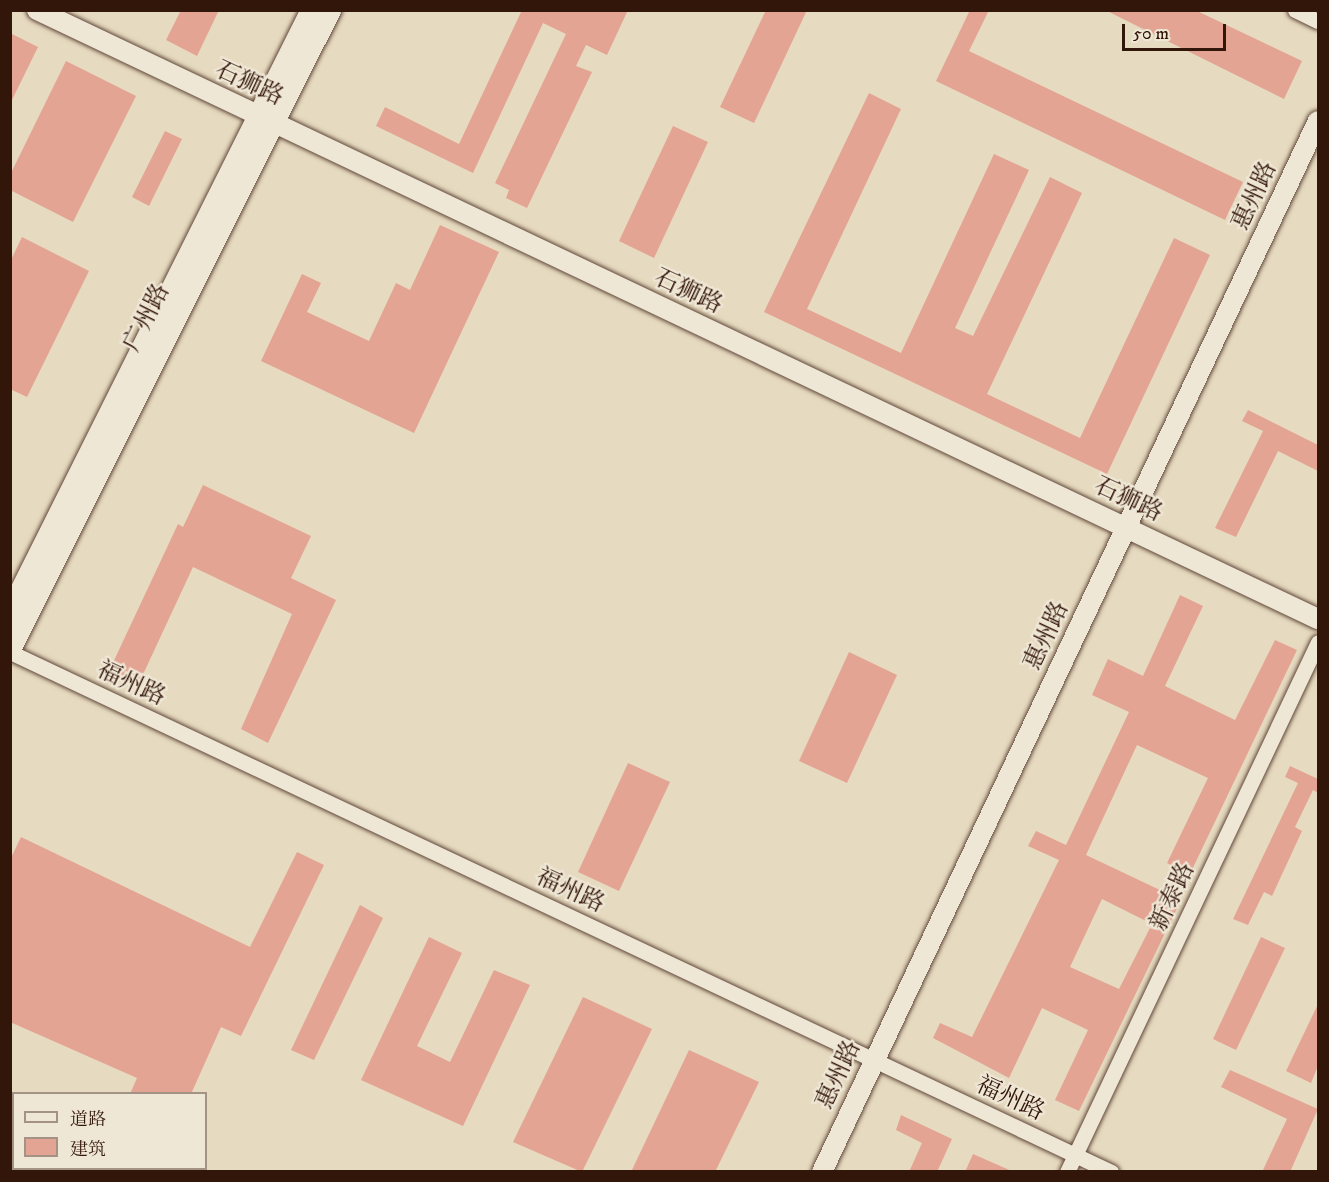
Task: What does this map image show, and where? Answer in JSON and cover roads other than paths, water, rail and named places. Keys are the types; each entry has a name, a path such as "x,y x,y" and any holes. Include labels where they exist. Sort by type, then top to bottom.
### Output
{"main road":[{"name":"广州路","path":"10,650 267,120 312,10"},
{"name":"广州路","path":"10,613 267,120 330,10"}],"street":[{"name":"石狮路","path":"37,10 1318,619"},
{"path":"1295,10 1318,21"},
{"name":"惠州路","path":"822,1172 1318,121"},
{"name":"新泰路","path":"1067,1172 1318,642"},
{"name":"福州路","path":"10,650 1111,1172"}]}
